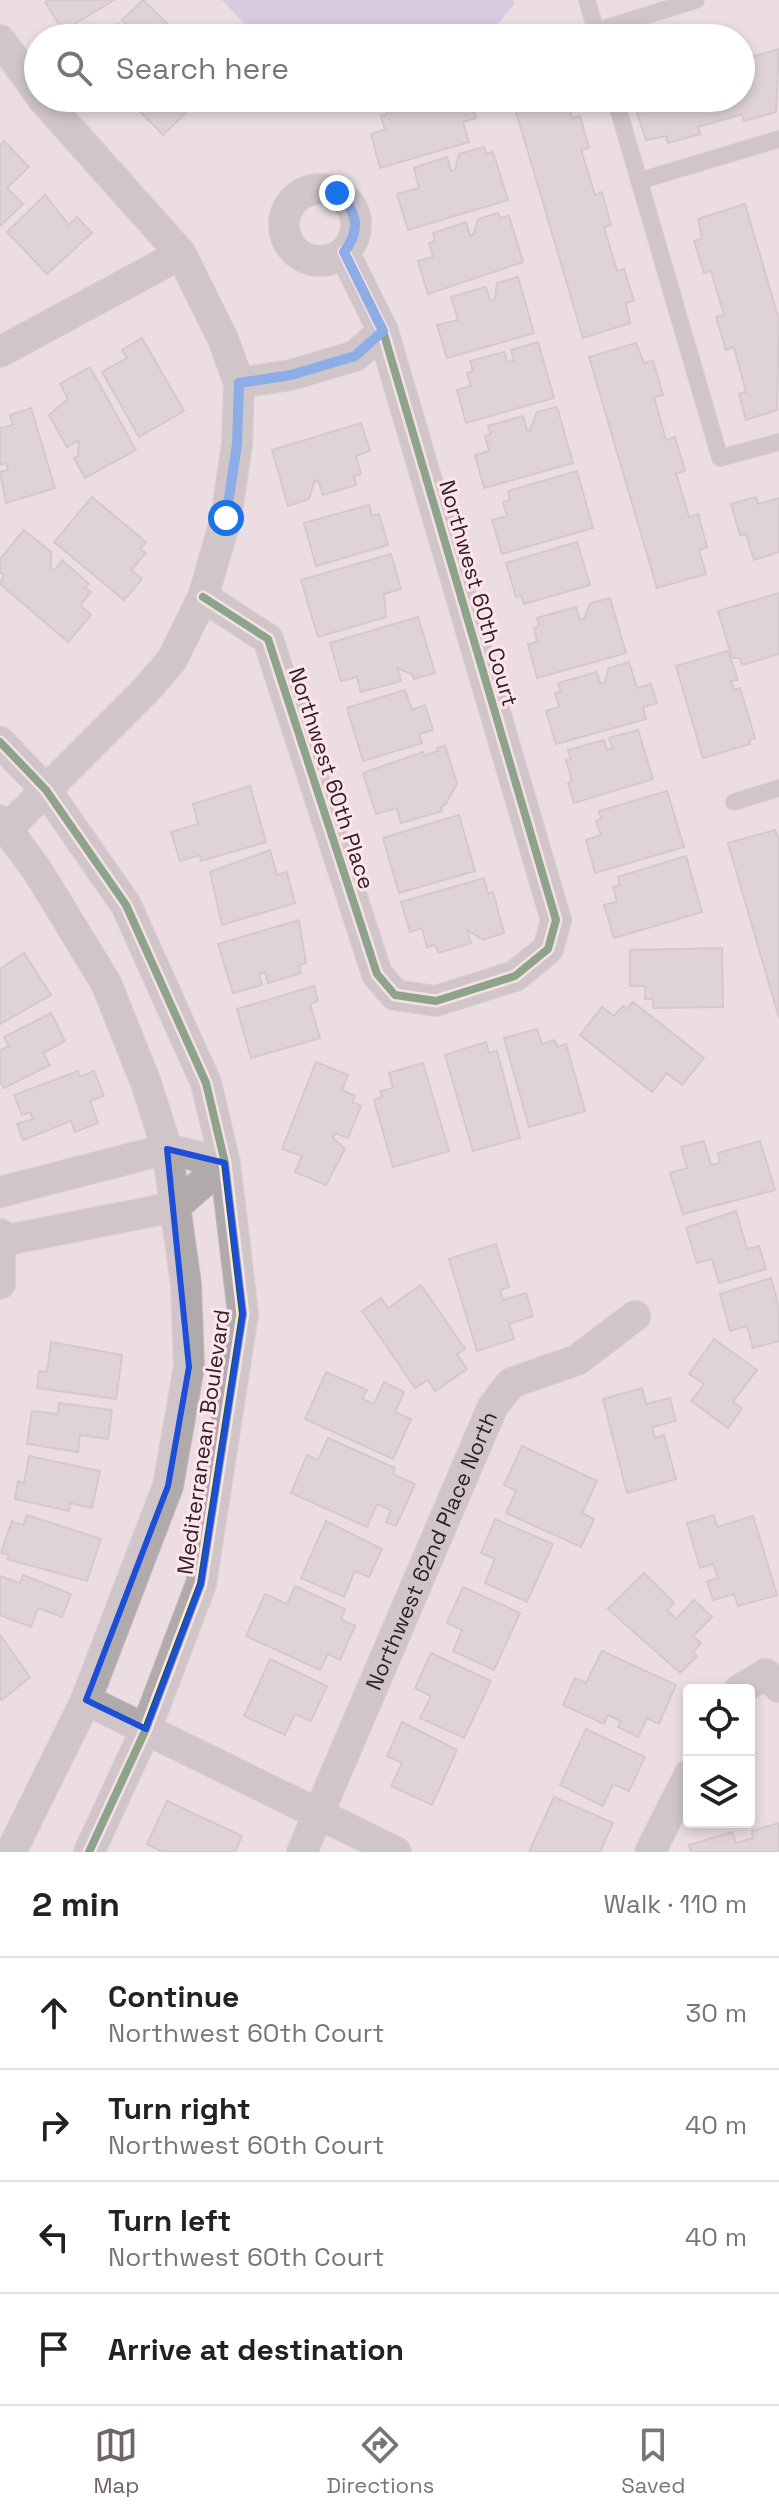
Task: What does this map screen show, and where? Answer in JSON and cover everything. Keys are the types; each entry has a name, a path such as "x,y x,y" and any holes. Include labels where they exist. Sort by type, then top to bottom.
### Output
{"street":[{"path":"0,40 24,73"},
{"path":"4,824 46,790 172,660 203,597 226,518 237,444 239,383 223,339 181,254 54,112"},
{"name":"Northwest 60th Court","path":"344,252 383,331 556,920 548,949 515,976 436,1001 395,995"},
{"path":"0,352 181,254"},
{"path":"239,383 291,375 355,356 383,331"},
{"name":"Northwest 60th Place","path":"203,597 268,639 377,974 395,995"},
{"name":"Mediterranean Boulevard","path":"0,742 46,790 126,905 206,1083 225,1163 243,1314 225,1447 201,1584 146,1729 89,1852"},
{"name":"Mediterranean Boulevard","path":"4,824 77,931 106,983 167,1149 186,1284 189,1367 168,1486 86,1700 11,1852"},
{"path":"0,1192 167,1149 225,1163"},
{"path":"0,1284 1,1238 175,1207 225,1163"},
{"name":"Northwest 62nd Place North","path":"302,1852 493,1406 511,1383 577,1360 635,1316"},
{"path":"86,1700 396,1852"},
{"path":"650,1852 683,1787"}],"lane":[{"path":"587,0 594,24"},
{"path":"628,24 696,0"},
{"path":"619,112 720,458 779,442"},
{"path":"639,181 779,139"},
{"path":"734,802 779,788"}],"highlighted area":[{"path":"167,1149 225,1163 243,1314 201,1584 146,1729 86,1700 168,1486 189,1367"}],"shaded area":[{"path":"222,0 513,0 515,3 498,24 244,24"}],"building":[{"path":"114,0 75,24 59,24 45,2"},
{"path":"143,0 168,24 126,24 122,20"},
{"path":"779,49 776,112 744,121 742,114 698,127 700,134 668,143 666,136 646,140 637,112 755,112 755,56"},
{"path":"141,112 187,112 163,135"},
{"path":"474,112 476,118 463,122 469,142 380,168 371,134 385,130 381,116"},
{"path":"516,112 570,112 572,118 580,116 589,148 581,150 595,195 602,192 611,225 604,227 617,271 624,269 634,301 626,303 630,323 583,338"},
{"path":"4,141 29,167 7,188 23,204 0,226 0,146"},
{"path":"484,147 486,154 493,152 508,200 408,230 397,194 419,188 414,168 447,157 451,171 455,170 459,154"},
{"path":"45,195 69,225 77,217 92,233 47,274 7,232"},
{"path":"745,204 779,320 777,410 746,420 739,394 746,392 734,347 726,350 716,317 724,315 711,271 704,273 694,241 702,239 698,219"},
{"path":"498,213 500,218 509,216 523,262 428,294 418,261 433,257 429,243 435,241 433,233 466,222 470,236 474,234 478,219"},
{"path":"518,277 534,333 447,358 437,325 458,320 451,297 486,287 490,301 495,299 497,283"},
{"path":"142,338 184,411 139,437 102,372 127,358 122,350"},
{"path":"538,342 554,398 466,423 457,390 471,386 467,373 473,371 470,361 504,352 507,362 514,361 511,350"},
{"path":"636,343 644,363 653,361 663,395 654,397 666,440 675,437 685,471 676,473 689,517 698,514 707,547 699,550 706,574 657,588 589,357"},
{"path":"90,367 136,450 85,478 74,458 78,456 79,440 67,447 49,415 68,399 60,384"},
{"path":"557,407 573,463 484,488 475,455 489,451 485,436 491,434 488,426 523,416 527,430 530,430 537,412"},
{"path":"31,408 55,488 6,503 0,472 8,470 6,463 0,465 0,428 13,425 10,415"},
{"path":"361,423 370,451 356,456 361,474 354,476 356,485 323,495 318,480 314,482 309,499 288,506 272,450"},
{"path":"577,471 593,528 502,554 492,520 507,516 503,502 510,500 508,491"},
{"path":"92,497 146,542 140,549 146,553 131,570 142,579 124,600 54,542"},
{"path":"756,497 758,504 779,498 779,552 754,560 746,534 740,535 731,504"},
{"path":"369,505 372,516 379,514 388,545 316,566 304,523"},
{"path":"24,530 51,552 51,569 54,571 62,560 89,584 85,588 91,592 80,605 91,615 68,642 0,584 4,575 0,572 0,559"},
{"path":"577,542 590,585 524,604 521,595 516,597 506,563"},
{"path":"391,554 401,589 384,594 386,617 318,637 301,580"},
{"path":"779,593 779,654 742,665 740,658 732,658 718,611"},
{"path":"610,598 626,653 537,678 528,644 537,642 534,628 539,626 537,618 576,607 580,619 584,619 590,603"},
{"path":"418,617 435,673 414,679 412,674 397,668 401,681 361,692 357,677 341,681 330,643"},
{"path":"728,651 738,680 731,681 734,690 740,688 755,738 749,740 750,744 703,758 676,666"},
{"path":"629,662 637,688 651,684 657,703 643,707 646,719 556,744 546,711 559,707 555,693 561,692 558,683 597,672 600,684 604,683 609,668"},
{"path":"405,690 412,710 425,705 433,730 419,734 422,743 363,761 347,708"},
{"path":"638,730 653,779 574,803 568,783 572,781 566,760 571,759 568,750 604,740 607,750 613,748 609,738"},
{"path":"445,745 457,784 441,807 442,811 401,823 397,808 376,814 363,773 423,752 424,756"},
{"path":"250,786 266,842 201,861 200,855 180,861 171,832 198,824 193,804"},
{"path":"667,791 684,847 595,873 586,840 601,835 596,821 601,819 599,811"},
{"path":"459,815 475,871 399,893 383,838"},
{"path":"775,830 779,839 779,1018 728,843"},
{"path":"270,850 277,875 287,872 295,903 222,925 210,872"},
{"path":"686,856 702,912 614,938 604,905 617,902 613,887 620,885 618,877"},
{"path":"484,878 488,894 493,892 504,933 483,940 467,930 471,943 438,953 435,945 427,947 422,928 410,932 401,902"},
{"path":"299,920 306,963 299,965 301,973 268,983 265,972 259,974 262,985 233,993 218,944"},
{"path":"722,948 723,1007 653,1008 653,999 645,999 645,986 630,986 630,950"},
{"path":"24,953 51,995 0,1024 0,969"},
{"path":"314,986 318,1001 310,1004 320,1038 251,1058 237,1009"},
{"path":"633,1002 704,1058 682,1085 667,1073 652,1092 580,1035 602,1007 614,1016 623,1006 627,1009"},
{"path":"51,1013 65,1041 43,1053 50,1065 4,1088 0,1081 0,1050 9,1046 4,1037"},
{"path":"537,1029 542,1044 555,1040 557,1047 566,1044 585,1111 529,1127 504,1038"},
{"path":"486,1042 489,1053 497,1051 520,1138 473,1151 445,1055"},
{"path":"316,1062 348,1075 342,1090 355,1096 352,1102 361,1106 348,1138 335,1133 333,1138 345,1149 326,1185 295,1172 302,1156 282,1149"},
{"path":"423,1063 449,1151 393,1167 374,1100 382,1097 380,1091 393,1088 389,1073"},
{"path":"78,1071 80,1077 94,1071 104,1096 90,1101 98,1123 75,1132 71,1121 23,1140 17,1124 33,1119 30,1112 22,1115 14,1095"},
{"path":"704,1141 711,1165 720,1163 718,1153 760,1141 775,1190 683,1214 670,1173 687,1168 681,1147"},
{"path":"736,1211 747,1249 759,1246 766,1269 719,1283 712,1259 697,1263 686,1228"},
{"path":"496,1244 509,1287 500,1290 503,1300 526,1293 533,1316 509,1324 514,1339 477,1351 449,1259"},
{"path":"771,1278 779,1308 779,1341 753,1348 747,1326 730,1331 720,1294"},
{"path":"421,1285 465,1349 457,1354 467,1369 435,1391 428,1380 415,1388 362,1311 381,1298 388,1308"},
{"path":"714,1339 757,1370 733,1402 742,1408 728,1428 691,1401 704,1384 689,1374"},
{"path":"51,1342 122,1355 116,1399 37,1388 39,1371 47,1372"},
{"path":"326,1372 367,1390 362,1399 374,1404 384,1382 404,1392 395,1412 411,1419 393,1459 305,1419"},
{"path":"642,1388 646,1404 670,1398 676,1421 652,1427 655,1438 664,1435 676,1479 627,1493 603,1399"},
{"path":"59,1403 112,1410 108,1439 80,1435 78,1452 27,1444 32,1411 58,1414"},
{"path":"328,1438 395,1468 392,1474 415,1484 396,1526 386,1522 391,1510 377,1504 367,1527 291,1493 307,1455 318,1460"},
{"path":"522,1446 597,1481 582,1513 594,1519 581,1547 506,1513 516,1491 504,1485"},
{"path":"29,1456 100,1471 92,1508 70,1503 69,1511 15,1499 18,1481 24,1483"},
{"path":"27,1515 101,1539 87,1581 7,1559 9,1555 1,1553 12,1521 23,1525"},
{"path":"714,1515 717,1527 753,1516 777,1595 738,1606 734,1594 713,1600 707,1581 718,1578 713,1564 700,1568 687,1523"},
{"path":"495,1519 553,1544 527,1602 485,1583 495,1559 481,1553"},
{"path":"326,1521 382,1549 369,1577 355,1571 344,1597 301,1578"},
{"path":"644,1573 674,1603 667,1610 676,1619 694,1600 712,1617 693,1636 701,1643 693,1652 697,1656 680,1673 608,1609"},
{"path":"23,1575 71,1594 62,1617 38,1608 31,1627 0,1615 0,1576 20,1583"},
{"path":"295,1586 345,1609 341,1619 355,1626 340,1660 328,1654 320,1670 246,1636 265,1594 287,1604"},
{"path":"463,1587 520,1613 494,1670 453,1651 462,1630 447,1623"},
{"path":"0,1635 30,1677 2,1700 0,1697"},
{"path":"602,1651 676,1685 659,1724 647,1718 638,1737 618,1727 621,1721 608,1715 604,1724 563,1705 575,1678 586,1683"},
{"path":"431,1653 491,1681 464,1738 420,1718 431,1696 415,1688"},
{"path":"270,1659 327,1686 311,1721 295,1714 285,1735 244,1716"},
{"path":"402,1722 457,1750 432,1805 391,1786 402,1763 387,1756"},
{"path":"586,1729 645,1757 629,1791 613,1784 603,1806 560,1785"},
{"path":"554,1797 613,1823 600,1852 529,1852"},
{"path":"167,1801 242,1836 235,1852 163,1852 147,1844"},
{"path":"779,1823 779,1852 691,1852 689,1845 732,1832 736,1843 753,1838 752,1831"}],"cycle path":[{"path":"203,597 268,639 377,974 395,995 436,1001 515,976 548,949 556,920 383,331 344,252"},
{"path":"0,742 46,790 126,905 206,1083 225,1163 243,1314 201,1584 146,1729 89,1852"}],"route":[{"path":"226,518 237,444 239,383 291,375 355,356 383,331 344,252 352,242 356,228 348,202 337,193"}]}
